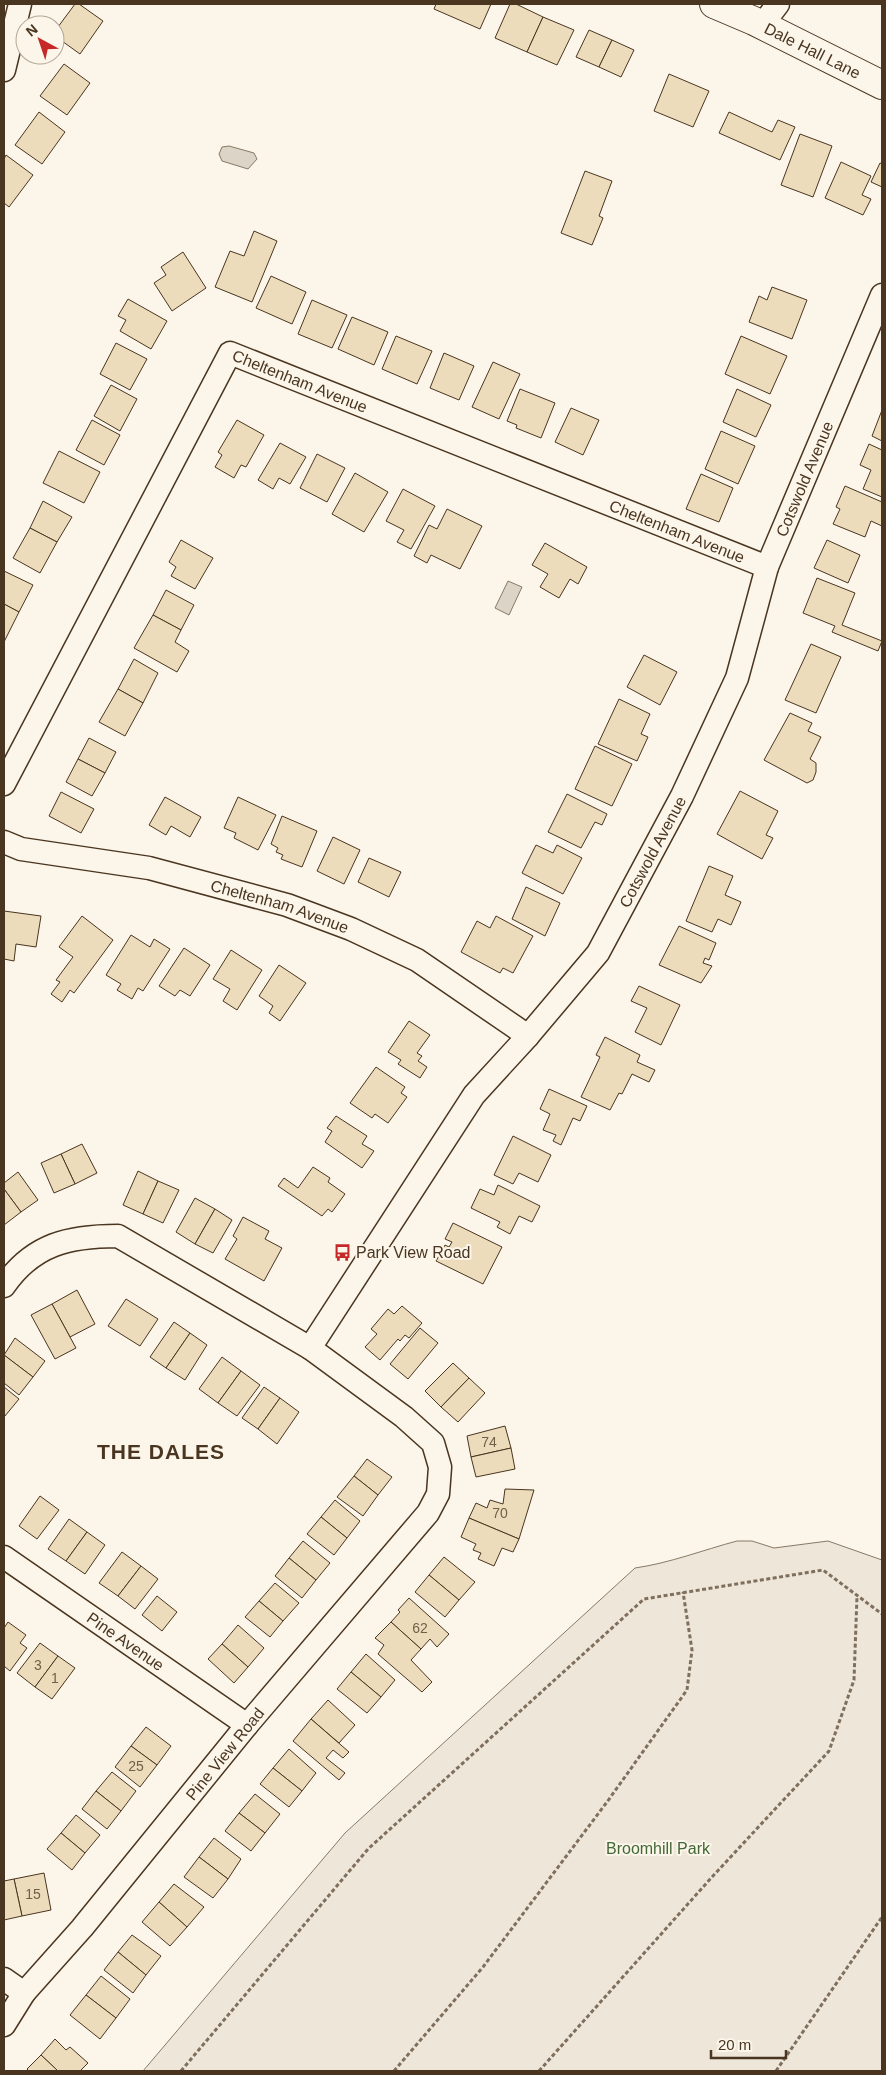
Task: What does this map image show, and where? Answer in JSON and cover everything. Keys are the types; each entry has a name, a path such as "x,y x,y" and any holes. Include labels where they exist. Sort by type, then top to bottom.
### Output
{"street":[{"path":"4,70 20,4"},
{"name":"Dale Hall Lane","path":"714,4 762,25 882,85"},
{"path":"762,25 778,4"},
{"name":"Cotswold Avenue","path":"310,1348 474,1095 528,1036 598,953 682,796 737,678 767,567 882,295"},
{"name":"Cheltenham Avenue","path":"4,784 230,353 767,567"},
{"name":"Cheltenham Avenue","path":"4,842 21,849 149,868 287,905 342,926 417,960 528,1036"},
{"path":"4,1286 13,1272 38,1251 88,1236 118,1236 310,1348"},
{"name":"Pine View Road","path":"4,2025 24,1993 82,1928 248,1725 428,1513 438,1494 440,1467 433,1444 404,1417 310,1348"},
{"name":"Pine Avenue","path":"4,1557 248,1725"},
{"path":"4,1979 24,1993"}],"path":[{"path":"182,2071 368,1849 644,1598 823,1570 882,1614"},
{"path":"394,2071 483,1967 607,1802 687,1690 692,1650 683,1592"},
{"path":"539,2071 712,1877 829,1751 854,1680 857,1595"},
{"path":"776,2071 882,1917"}],"green space":[{"name":"Broomhill Park","path":"737,1541 752,1541 774,1548 828,1541 882,1560 882,2071 143,2071 345,1833 635,1568 674,1560"}],"shaded area":[{"path":"229,146 254,153 257,159 248,169 222,161 219,154 222,147"},
{"path":"508,581 522,587 509,615 495,608"}],"building":[{"path":"75,4 79,4 103,21 80,54 65,43 65,18"},
{"path":"436,4 491,4 480,29 434,9"},
{"path":"510,4 516,4 543,17 527,52 495,38"},
{"path":"543,17 574,30 557,65 527,52"},
{"path":"589,30 612,40 599,67 576,57"},
{"path":"612,40 634,50 621,77 599,67"},
{"path":"63,65 90,83 67,115 40,96"},
{"path":"669,74 709,91 693,127 654,111"},
{"path":"39,112 65,132 42,164 15,145"},
{"path":"729,112 772,132 778,120 795,127 780,160 719,133"},
{"path":"800,134 832,146 813,197 781,185"},
{"path":"6,155 33,175 9,207 4,203 4,159"},
{"path":"841,162 871,176 862,195 871,199 863,215 825,198"},
{"path":"880,163 882,164 882,187 871,182"},
{"path":"585,171 612,181 599,216 603,218 592,245 561,233"},
{"path":"254,231 277,241 252,302 215,287 230,251 244,256"},
{"path":"183,252 206,288 172,311 154,283 166,275 161,267"},
{"path":"271,276 306,292 292,324 256,308"},
{"path":"772,287 807,300 792,339 749,322 759,296 767,300"},
{"path":"128,299 167,321 151,349 120,331 126,320 118,316"},
{"path":"312,300 347,315 332,348 298,334"},
{"path":"352,317 388,332 374,365 338,349"},
{"path":"396,336 432,351 417,384 382,369"},
{"path":"741,336 787,356 770,394 725,374"},
{"path":"116,343 147,359 130,390 100,374"},
{"path":"444,353 474,366 459,400 430,388"},
{"path":"493,362 520,374 499,419 472,407"},
{"path":"111,385 137,399 120,431 94,416"},
{"path":"520,389 555,403 541,438 516,428 517,425 507,421"},
{"path":"737,389 771,405 756,437 723,422"},
{"path":"571,408 599,420 583,455 555,442"},
{"path":"882,410 882,441 872,436"},
{"path":"92,420 120,435 104,465 76,450"},
{"path":"237,420 264,435 246,467 241,465 234,478 215,467 222,455 218,452"},
{"path":"721,431 755,446 738,484 705,469"},
{"path":"280,443 306,457 290,484 279,478 273,489 258,480"},
{"path":"869,444 882,450 882,497 863,489 871,470 860,465"},
{"path":"59,451 100,472 84,503 43,483"},
{"path":"317,454 345,468 327,502 300,488"},
{"path":"355,473 388,492 364,532 332,514"},
{"path":"701,474 733,488 719,522 686,509"},
{"path":"845,486 882,502 882,526 871,521 865,537 833,524 840,509 836,507"},
{"path":"403,489 435,506 411,549 397,542 404,530 386,521"},
{"path":"43,501 72,517 57,542 30,528"},
{"path":"447,509 482,526 460,569 431,555 427,563 414,556 429,525 437,529"},
{"path":"30,528 57,542 40,573 13,558"},
{"path":"181,540 213,558 195,589 171,576 176,567 169,562"},
{"path":"827,540 860,555 848,583 814,568"},
{"path":"545,543 587,567 578,584 570,579 559,598 540,587 548,574 532,565"},
{"path":"4,571 33,585 19,612 4,604"},
{"path":"817,578 855,593 842,625 882,641 878,651 832,632 835,626 803,613"},
{"path":"166,590 194,605 181,630 153,615"},
{"path":"4,604 19,612 4,642"},
{"path":"153,615 181,630 175,642 189,651 177,672 134,648"},
{"path":"811,644 841,657 816,713 785,700"},
{"path":"644,655 677,672 660,705 627,687"},
{"path":"134,659 158,673 143,703 118,689"},
{"path":"118,689 143,703 125,736 99,722"},
{"path":"619,699 650,714 641,734 648,737 637,761 598,744"},
{"path":"790,713 812,723 808,731 821,737 810,759 816,763 816,772 813,780 807,783 764,760"},
{"path":"89,738 116,752 105,773 78,759"},
{"path":"595,746 632,764 612,806 575,789"},
{"path":"78,759 105,773 92,796 66,782"},
{"path":"740,791 778,811 766,835 773,838 762,859 717,834"},
{"path":"61,792 94,809 81,833 49,816"},
{"path":"567,794 607,814 602,825 595,822 581,848 548,832"},
{"path":"165,797 201,817 190,837 171,826 166,835 149,825"},
{"path":"238,797 276,815 258,850 234,838 236,833 224,828"},
{"path":"282,816 317,831 302,867 281,859 283,855 276,852 278,848 271,844"},
{"path":"333,837 360,850 344,884 317,871"},
{"path":"536,845 553,853 557,845 582,858 563,894 522,873"},
{"path":"369,858 401,872 389,897 358,882"},
{"path":"709,866 733,876 725,895 741,902 731,925 718,919 712,932 686,921"},
{"path":"526,887 560,903 545,936 512,919"},
{"path":"4,911 41,916 36,947 16,944 14,961 4,959"},
{"path":"82,916 113,940 74,993 70,990 62,1002 51,994 60,982 56,980 73,957 59,947"},
{"path":"496,916 533,936 513,973 503,968 500,973 461,952 477,921 490,928"},
{"path":"679,926 716,943 709,960 705,958 703,963 712,966 701,983 659,965"},
{"path":"131,935 150,947 154,939 170,949 143,991 138,988 132,999 117,990 121,984 106,975"},
{"path":"184,948 210,965 190,996 180,990 175,996 159,986"},
{"path":"231,950 262,970 237,1010 223,1001 230,989 213,979"},
{"path":"279,965 306,983 280,1021 269,1013 273,1006 259,996"},
{"path":"639,986 680,1005 661,1045 635,1032 647,1008 631,1001"},
{"path":"409,1021 430,1035 417,1053 422,1056 418,1061 427,1067 420,1078 398,1064 401,1060 388,1052"},
{"path":"605,1037 640,1055 637,1062 655,1070 649,1082 632,1074 622,1094 619,1093 610,1110 581,1097 600,1057 596,1055"},
{"path":"376,1067 405,1087 401,1093 407,1097 388,1123 375,1114 372,1118 350,1103"},
{"path":"549,1089 587,1106 580,1121 573,1118 561,1145 553,1141 556,1135 543,1130 550,1114 540,1109"},
{"path":"336,1116 367,1136 362,1144 374,1151 362,1168 325,1142 332,1131 327,1128"},
{"path":"513,1136 551,1155 538,1182 519,1173 513,1184 494,1175"},
{"path":"82,1144 97,1173 75,1184 61,1154"},
{"path":"61,1154 75,1184 54,1193 41,1163"},
{"path":"313,1167 330,1178 328,1182 345,1194 332,1212 328,1209 322,1216 278,1186 284,1178 298,1188"},
{"path":"138,1171 158,1181 143,1214 123,1205"},
{"path":"18,1172 38,1200 21,1212 4,1189 4,1183"},
{"path":"158,1181 179,1190 163,1223 143,1214"},
{"path":"498,1185 540,1206 532,1222 519,1216 510,1234 497,1227 500,1222 471,1208 480,1189 494,1195"},
{"path":"4,1189 21,1212 4,1225"},
{"path":"195,1198 215,1209 195,1244 176,1232"},
{"path":"215,1209 232,1220 213,1253 195,1244"},
{"path":"243,1217 269,1231 265,1239 282,1248 264,1281 225,1259 237,1239 233,1236"},
{"path":"453,1223 502,1247 483,1284 436,1261 445,1245 449,1247 452,1242 445,1239"},
{"path":"77,1290 95,1324 70,1337 52,1304"},
{"path":"126,1299 158,1319 140,1346 108,1326"},
{"path":"52,1304 76,1348 55,1359 31,1315"},
{"path":"402,1306 422,1323 409,1338 405,1335 400,1341 398,1339 380,1360 365,1347 377,1334 371,1329 388,1309 394,1314"},
{"path":"174,1322 190,1333 166,1368 150,1357"},
{"path":"420,1328 438,1343 408,1379 390,1364"},
{"path":"190,1333 207,1345 185,1380 166,1368"},
{"path":"15,1338 45,1361 33,1377 4,1355"},
{"path":"4,1355 33,1377 19,1395 4,1383"},
{"path":"222,1357 241,1371 218,1403 199,1389"},
{"path":"453,1363 469,1378 441,1407 425,1391"},
{"path":"241,1371 260,1385 237,1416 218,1403"},
{"path":"469,1378 485,1393 458,1422 441,1407"},
{"path":"4,1387 19,1399 5,1416 4,1415"},
{"path":"264,1387 280,1398 258,1429 242,1418"},
{"path":"280,1398 299,1412 277,1444 258,1429"},
{"path":"505,1426 511,1448 471,1457 467,1436"},
{"path":"511,1448 515,1469 476,1477 471,1457"},
{"path":"367,1459 392,1477 378,1495 354,1476"},
{"path":"354,1476 378,1495 363,1516 337,1497"},
{"path":"505,1489 534,1490 519,1539 469,1518 476,1503 487,1508 490,1500 503,1504"},
{"path":"40,1496 59,1510 37,1539 19,1526"},
{"path":"335,1500 360,1521 347,1538 321,1517"},
{"path":"321,1517 347,1538 334,1555 307,1534"},
{"path":"469,1518 519,1539 513,1552 502,1548 494,1566 478,1559 481,1553 473,1550 476,1544 461,1537"},
{"path":"69,1519 87,1532 66,1561 48,1549"},
{"path":"87,1532 105,1545 85,1574 66,1561"},
{"path":"303,1541 330,1563 316,1580 289,1558"},
{"path":"122,1552 141,1566 118,1596 99,1583"},
{"path":"444,1557 475,1582 459,1600 429,1575"},
{"path":"289,1558 316,1580 302,1598 275,1576"},
{"path":"141,1566 158,1579 135,1609 118,1596"},
{"path":"429,1575 459,1600 445,1617 415,1592"},
{"path":"275,1583 299,1603 283,1621 259,1601"},
{"path":"157,1596 177,1612 162,1631 142,1615"},
{"path":"409,1598 449,1634 437,1647 430,1639 421,1649 391,1622 400,1612 398,1610"},
{"path":"259,1601 283,1621 270,1637 245,1617"},
{"path":"8,1622 26,1635 20,1643 27,1648 10,1671 4,1666 4,1628"},
{"path":"391,1622 421,1649 411,1660 432,1682 422,1692 378,1654 384,1645 375,1638"},
{"path":"238,1625 264,1648 248,1667 222,1644"},
{"path":"40,1643 58,1656 35,1687 17,1673"},
{"path":"222,1644 248,1667 234,1683 208,1659"},
{"path":"366,1654 395,1680 381,1697 351,1672"},
{"path":"58,1656 75,1668 52,1699 35,1687"},
{"path":"351,1672 381,1697 367,1713 337,1689"},
{"path":"328,1700 355,1725 339,1743 311,1719"},
{"path":"311,1719 349,1752 343,1758 333,1750 326,1758 345,1773 339,1780 293,1741"},
{"path":"146,1727 171,1746 157,1765 131,1746"},
{"path":"131,1746 157,1765 140,1787 115,1767"},
{"path":"289,1749 316,1773 302,1791 273,1768"},
{"path":"273,1768 302,1791 289,1807 260,1784"},
{"path":"112,1772 136,1791 121,1811 96,1791"},
{"path":"96,1791 121,1811 107,1829 82,1809"},
{"path":"255,1794 280,1814 265,1833 239,1813"},
{"path":"239,1813 265,1833 251,1851 225,1831"},
{"path":"76,1815 100,1835 85,1853 61,1833"},
{"path":"61,1833 85,1853 72,1870 47,1849"},
{"path":"214,1838 241,1859 228,1879 199,1857"},
{"path":"199,1857 228,1879 213,1898 184,1877"},
{"path":"44,1873 51,1910 22,1916 14,1879"},
{"path":"14,1879 22,1916 4,1920 4,1881"},
{"path":"174,1884 204,1907 187,1927 159,1902"},
{"path":"159,1902 187,1927 170,1946 142,1922"},
{"path":"132,1935 161,1956 146,1975 118,1952"},
{"path":"118,1952 146,1975 133,1993 104,1970"},
{"path":"101,1976 130,1999 116,2018 86,1995"},
{"path":"86,1995 116,2018 100,2039 70,2015"},
{"path":"55,2039 66,2050 70,2047 88,2063 80,2071 58,2071 41,2055"},
{"path":"41,2055 58,2071 29,2071 27,2069"}],"place":[{"name":"Park View Road","path":"342,1252"}],"district":[{"name":"THE DALES","path":"161,1451"}]}
